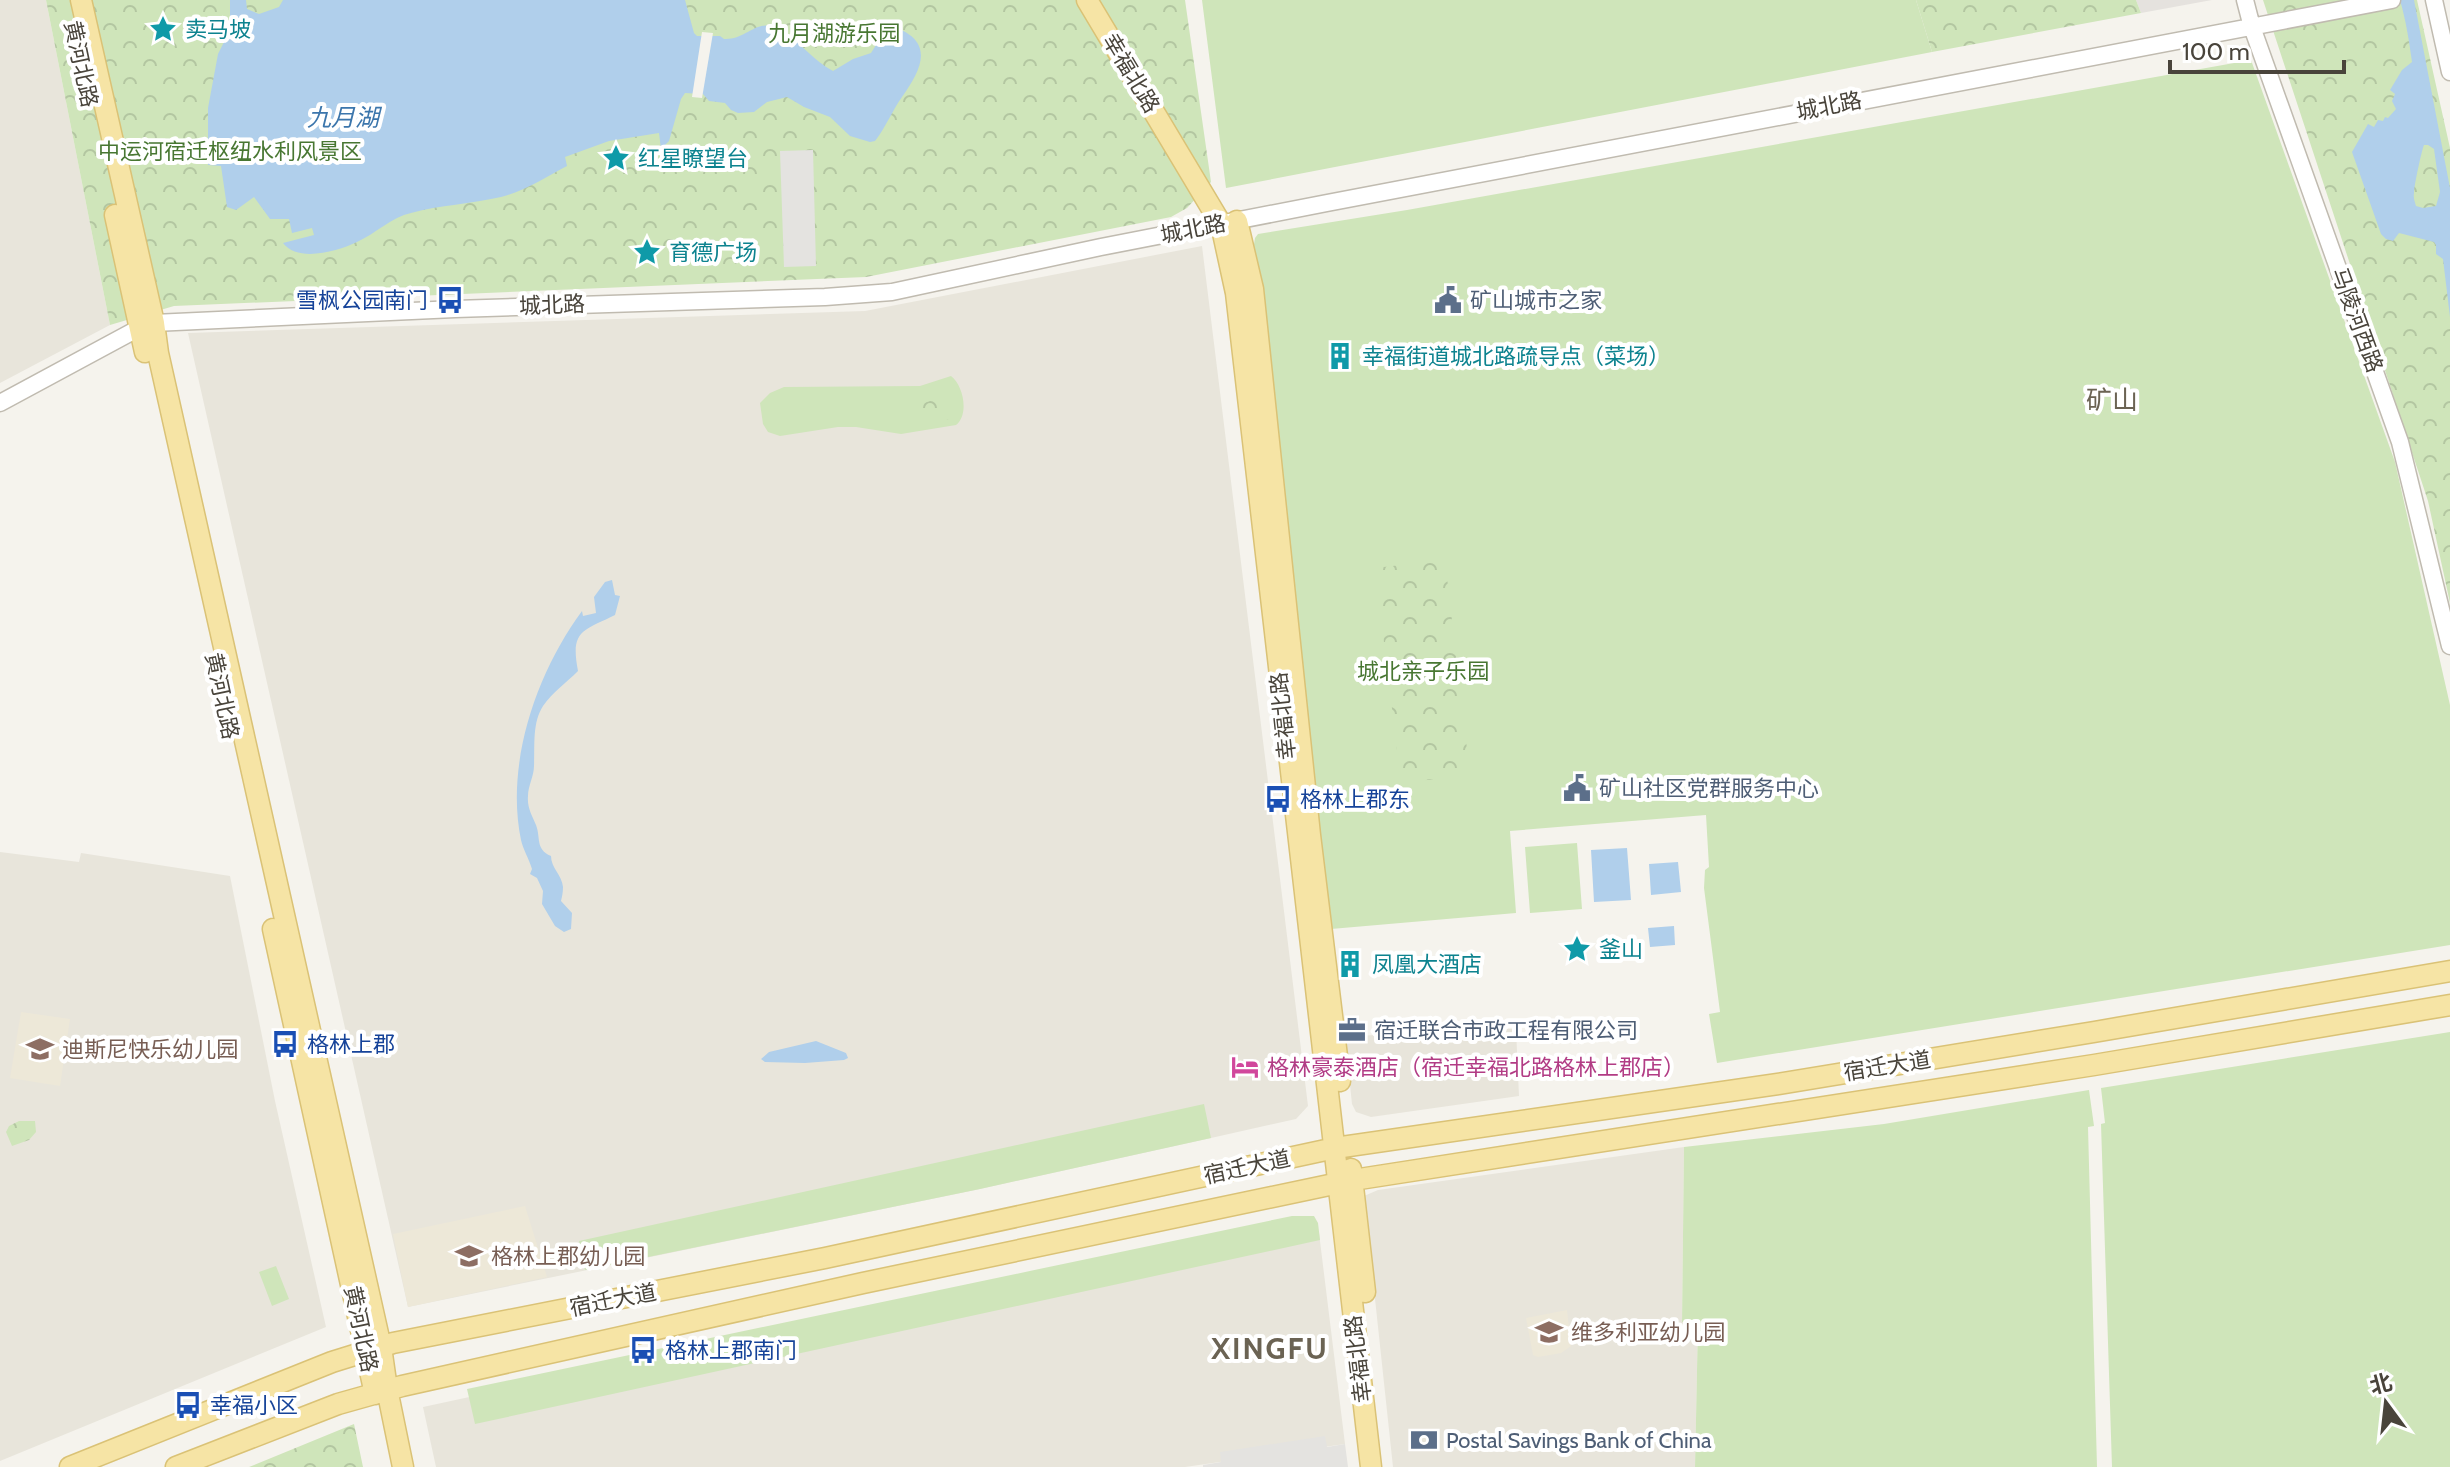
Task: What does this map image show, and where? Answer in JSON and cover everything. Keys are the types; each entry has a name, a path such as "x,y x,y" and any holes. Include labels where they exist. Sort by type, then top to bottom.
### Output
{"main road":[{"name":"黄河北路","path":"68,0 148,325"},
{"name":"黄河北路","path":"81,0 148,325 381,1391"},
{"name":"幸福北路","path":"1087,0 1229,222 1311,964 1342,1148 1383,1467"},
{"name":"宿迁大道","path":"70,1467 374,1349 841,1255 1342,1148 1838,1074 2450,971"},
{"name":"宿迁大道","path":"176,1467 338,1404 381,1391 863,1283 1346,1182 2094,1065 2450,1005"},
{"name":"幸福北路","path":"1346,1182 1371,1467"},
{"path":"381,1391 390,1467"},
{"path":"381,1391 403,1467"}],"street":[{"name":"马陵河西路","path":"2245,0 2400,442 2450,646"},
{"name":"城北路","path":"0,403 148,325 892,292 1229,222 2392,0"},
{"path":"2434,0 2450,72"}],"shaded area":[{"path":"0,0 46,0 110,325 0,383"},
{"path":"2136,0 2212,0 2141,13"},
{"path":"813,150 816,266 784,267 780,151"},
{"path":"1202,246 1308,1106 1296,1119 1211,1138 408,1307 188,333 865,311"},
{"path":"0,852 79,862 81,853 230,876 275,1101 326,1327 0,1461"},
{"name":"迪斯尼快乐幼儿园","path":"21,1012 70,1019 60,1086 10,1078"},
{"path":"1461,1029 1516,1029 1519,1096 1371,1117 1356,1112 1352,1104 1345,1037"},
{"path":"1684,1147 1682,1321 1698,1321 1695,1467 1393,1467 1364,1196 1378,1190"},
{"name":"格林上郡幼儿园","path":"525,1206 547,1277 408,1307 393,1234"},
{"path":"1300,1219 1319,1233 1345,1444 1185,1467 436,1467 423,1407"},
{"name":"维多利亚幼儿园","path":"1567,1310 1571,1346 1561,1353 1533,1355 1526,1318"},
{"path":"1325,1436 1327,1447 1345,1444 1348,1467 1203,1467 1221,1462 1220,1452"}],"green space":[{"name":"中运河宿迁枢纽水利风景区","path":"46,0 1185,0 1211,182 1187,208 1171,217 866,277 174,306 110,325"},
{"path":"1202,0 1916,0 1932,52 1226,188"},
{"path":"1916,0 2136,0 2141,13 1932,52"},
{"path":"2263,0 2417,0 2450,148 2450,603 2428,501"},
{"path":"2251,60 2395,462 2450,705 2450,945 1717,1063 1709,1014 1720,1012 1704,888 1705,870 1709,867 1706,815 1510,831 1516,913 1331,929 1253,250 1258,234"},
{"path":"951,376 959,386 964,408 956,425 901,434 838,427 780,436 768,432 763,424 760,403 770,393 784,387 920,386"},
{"path":"945,396 954,403 956,412 952,418 915,420 907,414 906,407 910,401 924,403"},
{"name":"城北亲子乐园","path":"1445,560 1470,775 1401,783 1375,568"},
{"path":"1577,843 1582,909 1530,913 1525,847"},
{"path":"2450,1032 2450,1467 2112,1467 2101,1124 2105,1123 2101,1088"},
{"path":"2089,1090 2094,1126 2088,1127 2097,1467 1695,1467 1698,1322 1682,1322 1684,1147 1884,1124"},
{"path":"1204,1104 1211,1138 585,1270 579,1241"},
{"path":"19,1121 35,1121 36,1132 29,1140 12,1146 6,1132 9,1126"},
{"path":"1292,1216 1314,1216 1320,1240 475,1424 467,1389"},
{"path":"276,1266 289,1299 272,1306 259,1272"},
{"path":"354,1424 363,1467 249,1467"}],"water":[{"name":"九月湖","path":"230,0 246,0 247,9 259,14 279,7 283,0 685,0 697,36 732,39 755,28 777,26 765,42 772,47 785,33 833,71 871,53 881,37 894,27 916,40 921,58 915,77 875,141 850,136 830,117 787,97 767,102 754,112 738,113 725,103 709,101 703,94 685,93 669,141 661,149 659,133 609,141 565,157 567,166 518,191 404,215 364,239 329,252 308,254 298,253 283,243 314,235 312,228 292,233 289,219 270,219 254,197 236,210 227,207 221,166 208,165 208,108 218,54 230,24"},
{"path":"2400,0 2414,0 2450,188 2450,317 2443,259 2436,254 2436,245 2399,233 2393,241 2381,234 2352,152 2368,124 2374,127 2378,120 2388,118 2396,109 2392,101 2395,94 2390,90 2402,70 2412,62","holes":["2428,145 2434,149 2440,192 2436,206 2423,208 2416,206 2414,195 2423,148"]},
{"path":"612,580 615,595 620,596 615,615 587,629 578,639 578,671 543,706 536,727 534,770 528,804 541,847 551,856 562,883 561,901 572,913 571,929 564,932 555,926 542,904 543,891 537,878 530,874 532,869 521,840 517,780 521,750 551,662 582,611 583,616 596,613 594,597 605,582"},
{"path":"1627,848 1631,900 1594,902 1591,850"},
{"path":"1678,862 1681,892 1651,895 1649,864"},
{"path":"1674,926 1675,945 1650,947 1648,928"},
{"path":"816,1041 846,1053 848,1058 805,1063 765,1062 761,1059 769,1052"}],"pier":[{"path":"702,32 713,33 702,98 692,97"}],"place":[{"name":"卖马坡","path":"163,29"},
{"name":"红星瞭望台","path":"616,158"},
{"name":"育德广场","path":"647,252"},
{"name":"雪枫公园南门","path":"450,300"},
{"name":"矿山城市之家","path":"1448,300"},
{"name":"幸福街道城北路疏导点（菜场）","path":"1340,356"},
{"name":"矿山社区党群服务中心","path":"1577,788"},
{"name":"格林上郡东","path":"1278,799"},
{"name":"釜山","path":"1577,949"},
{"name":"凤凰大酒店","path":"1350,964"},
{"name":"宿迁联合市政工程有限公司","path":"1352,1030"},
{"name":"格林上郡","path":"285,1044"},
{"name":"迪斯尼快乐幼儿园","path":"40,1049"},
{"name":"格林豪泰酒店（宿迁幸福北路格林上郡店）","path":"1245,1067"},
{"name":"格林上郡幼儿园","path":"469,1256"},
{"name":"维多利亚幼儿园","path":"1549,1332"},
{"name":"格林上郡南门","path":"643,1350"},
{"name":"幸福小区","path":"188,1405"},
{"name":"Postal Savings Bank of China","path":"1424,1440"}],"district":[{"name":"矿山","path":"2112,400"},
{"name":"XINGFU","path":"1270,1348"}],"park label":[{"name":"九月湖游乐园","path":"834,33"}]}
